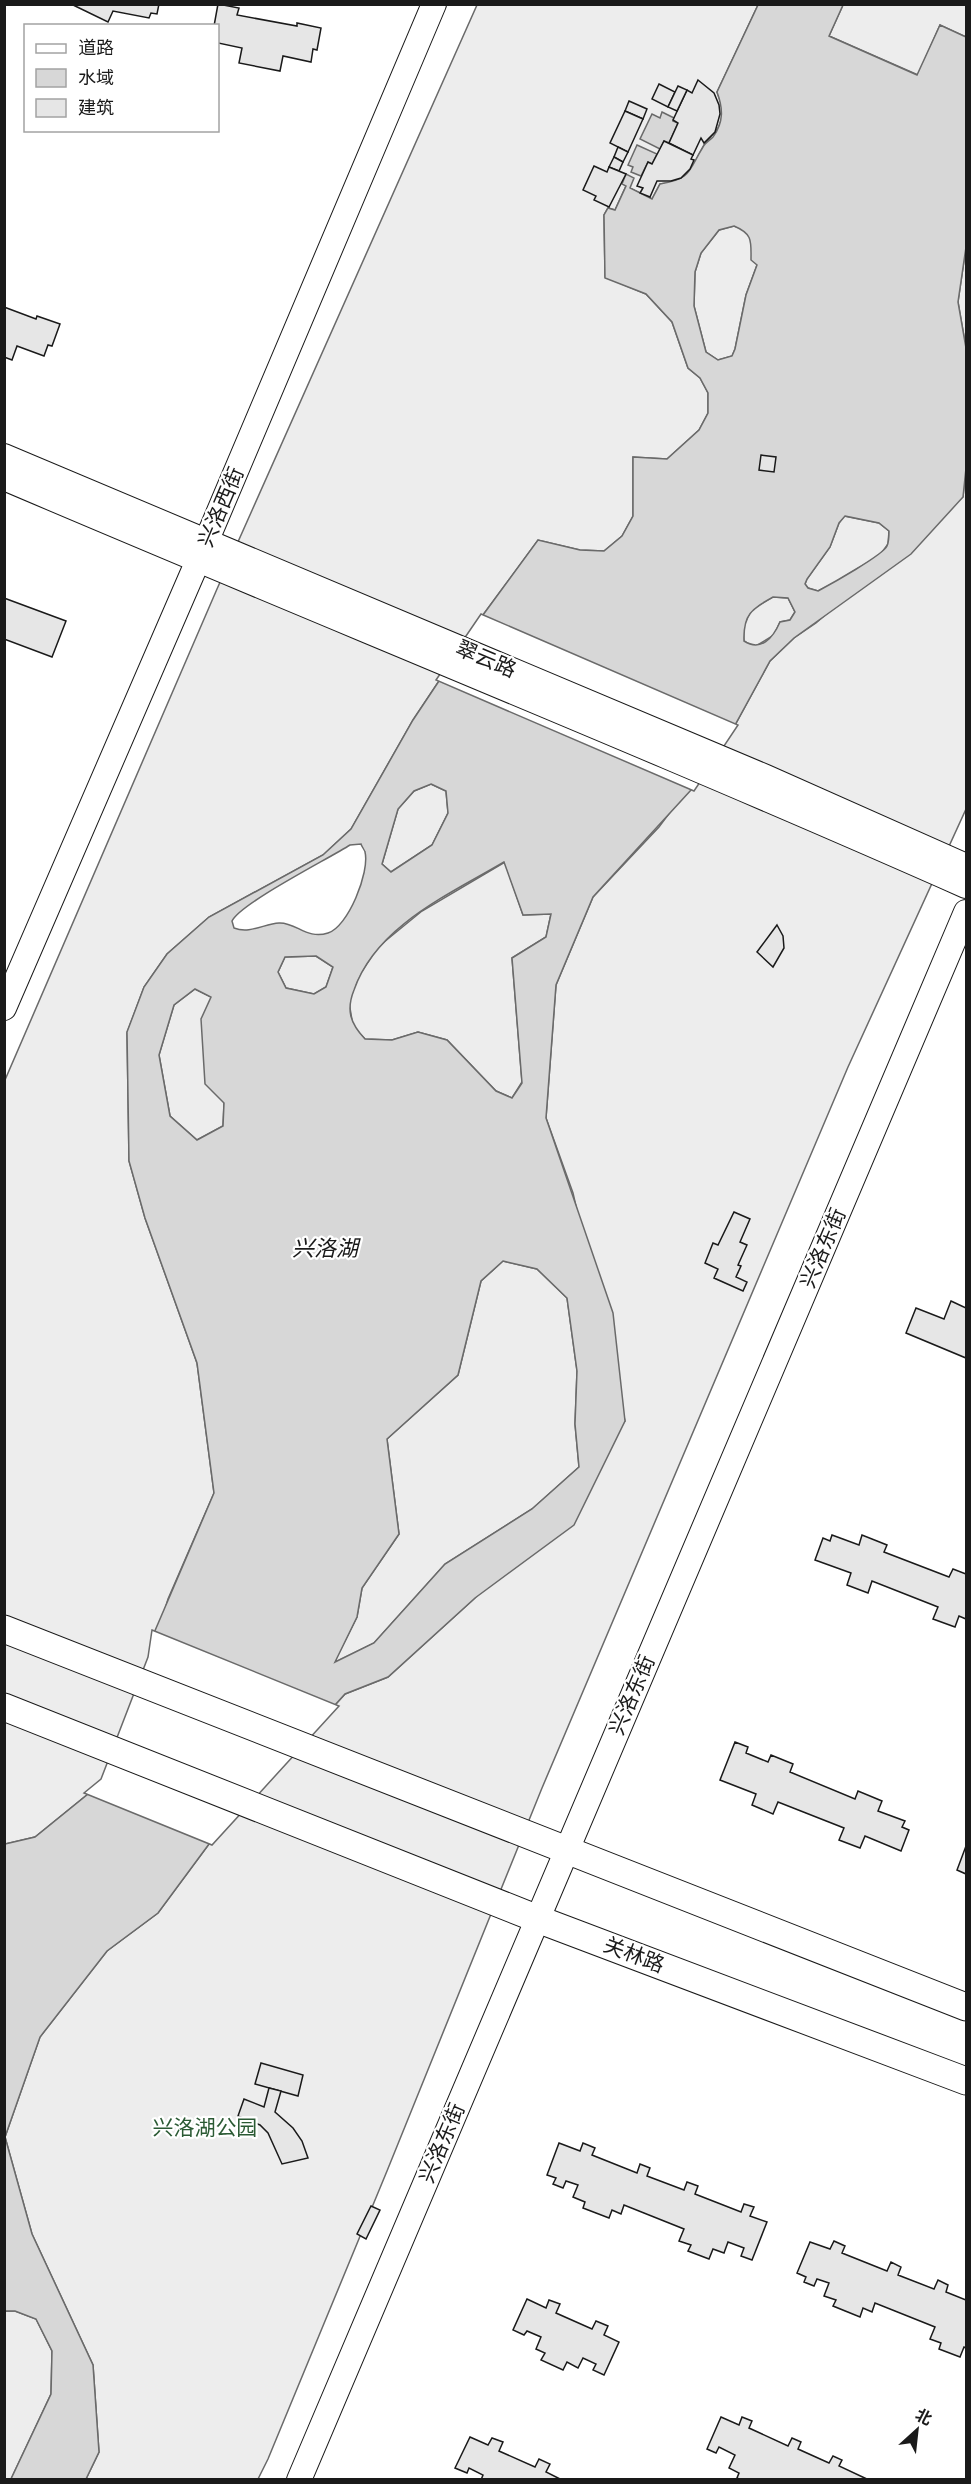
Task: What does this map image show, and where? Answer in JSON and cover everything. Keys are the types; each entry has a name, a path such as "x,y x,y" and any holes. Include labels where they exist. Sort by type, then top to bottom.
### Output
{"main road":[{"path":"4,1629 574,1851 966,2007"},
{"name":"关林路","path":"9,1709 542,1921 966,2081"}],"street":[{"name":"兴洛西街","path":"4,1008 417,4"},
{"name":"兴洛西街","path":"4,968 195,548 434,4"},
{"name":"翠云路","path":"4,456 195,548"},
{"name":"翠云路","path":"4,478 195,548 763,786 966,866"},
{"name":"翠云路","path":"763,786 966,885"},
{"name":"兴洛东街","path":"574,1851 966,912"},
{"name":"兴洛东街","path":"299,2480 966,954"},
{"name":"兴洛东街","path":"312,2480 542,1921"}],"shaded area":[{"path":"477,5 758,5 717,92 722,106 722,119 718,128 704,145 689,174 674,182 660,184 652,199 626,186 615,210 608,208 604,215 605,277 646,294 672,322 688,368 700,378 708,393 708,413 699,430 667,459 633,457 633,516 622,536 604,551 580,550 538,540 483,615 413,720 351,829 323,855 209,917 167,954 144,987 127,1033 129,1161 145,1218 197,1363 214,1493 168,1599 151,1658 104,1781 35,1837 5,1844 5,1080 217,589"},
{"path":"843,5 966,5 966,37 940,25 918,75 829,36"},
{"path":"734,226 745,230 751,239 757,265 746,295 735,349 732,356 718,360 706,352 694,306 695,272 701,253 719,230"},
{"path":"966,247 966,348 958,302"},
{"name":"兴洛湖公园","path":"966,468 966,809 848,1067 542,1788 268,2459 258,2479 86,2479 99,2452 93,2365 32,2234 5,2137 40,2037 107,1951 158,1913 209,1844 345,1694 388,1677 475,1598 625,1421 573,1193 546,1118 556,985 593,897 659,827 735,725 770,661 794,638 816,623 963,497"},
{"path":"844,516 879,523 889,531 888,544 880,555 834,583 818,591 808,588 805,584 807,579 830,547"},
{"path":"773,597 788,598 795,612 790,620 780,622 774,635 752,646 744,641 743,626 752,609"},
{"path":"431,784 446,791 448,813 432,845 391,872 382,864 398,809 414,791"},
{"path":"505,862 523,915 551,914 546,937 512,958 522,1082 512,1098 496,1091 447,1040 418,1032 392,1040 365,1039 353,1026 349,1002 358,977 378,947 422,911"},
{"path":"316,956 333,967 326,987 314,994 286,988 278,972 285,957"},
{"path":"195,989 211,997 224,1103 223,1126 197,1140 170,1116 159,1055 174,1005"},
{"path":"503,1261 537,1269 567,1298 577,1371 575,1424 579,1467 532,1509 445,1564 374,1643 334,1663 357,1617 362,1588 399,1534 387,1439 458,1375 481,1281"},
{"path":"5,2311 15,2311 36,2319 52,2351 51,2394 11,2479 5,2480"}],"water":[{"name":"兴洛湖","path":"758,5 843,5 829,36 917,75 940,25 966,37 966,247 958,302 966,348 966,468 963,497 911,554 794,638 770,661 735,725 691,790 593,897 556,985 546,1118 613,1313 625,1421 574,1525 475,1598 388,1677 345,1694 209,1844 158,1913 107,1951 40,2037 5,2137 5,1844 35,1837 104,1781 144,1677 154,1633 214,1493 197,1363 145,1218 129,1161 127,1032 144,987 167,954 209,917 323,855 351,829 413,720 483,615 538,540 580,550 604,551 622,536 633,516 633,457 667,459 699,430 708,413 708,393 700,378 688,368 672,322 646,294 605,278 604,215 608,208 615,210 626,186 622,184 626,174 634,178 630,188 652,199 660,184 678,179 688,173 719,126 721,109 717,92","holes":["734,226 748,235 751,243 751,260 757,265 746,295 735,349 732,356 718,360 706,352 694,306 695,272 701,253 719,230","845,516 879,523 889,531 887,546 876,556 818,591 808,588 805,584 807,579 830,547 839,523","773,597 788,598 795,612 790,620 780,622 766,642 756,645 744,641 744,632 747,618 759,605","431,784 446,791 448,813 432,845 391,872 382,864 398,809 414,791","361,844 365,852 366,861 361,885 350,910 336,929 321,935 308,933 285,923 246,930 234,928 232,921 239,913 286,882 350,845","504,862 523,915 551,914 546,937 512,958 522,1083 512,1098 496,1091 447,1040 418,1032 392,1040 365,1039 353,1022 350,1004 365,967 379,948 397,930 439,900","316,956 333,967 326,987 314,994 286,988 278,972 285,957","195,989 211,997 201,1019 205,1084 224,1103 223,1126 197,1140 170,1116 159,1055 174,1005","503,1261 537,1269 567,1298 577,1371 575,1424 579,1467 532,1509 445,1564 374,1643 335,1662 357,1617 362,1588 399,1534 387,1439 458,1375 481,1281"]},
{"path":"662,112 674,118 673,121 678,123 669,143 664,141 660,149 640,139 652,114 660,118"},
{"path":"637,145 657,154 652,164 648,162 641,176 631,172 633,167 628,165"},
{"path":"5,2137 32,2234 93,2365 99,2452 86,2479 11,2479 51,2394 52,2351 36,2319 15,2311 5,2311"}],"pier":[{"path":"481,614 738,725 694,791 436,680"},
{"path":"152,1630 339,1706 212,1845 84,1793 101,1779 148,1657"}],"building":[{"path":"71,4 159,4 157,14 151,13 149,18 113,11 108,22"},
{"path":"218,4 239,8 237,15 321,28 317,50 313,49 311,62 283,56 280,71 239,63 242,48 219,43 219,24 214,24"},
{"path":"698,80 714,93 720,114 715,132 704,143 701,138 693,155 669,143 678,123 673,120 687,90 692,93"},
{"path":"659,84 675,92 668,107 652,99"},
{"path":"678,86 687,90 677,111 668,107"},
{"path":"629,101 647,109 643,119 625,111"},
{"path":"625,111 643,119 628,152 610,143"},
{"path":"664,141 693,155 691,159 694,160 690,169 681,178 657,181 650,197 640,193 643,188 637,186 648,162 652,164"},
{"path":"618,147 628,152 623,162 614,157"},
{"path":"614,157 623,162 619,171 609,167"},
{"path":"594,166 607,172 609,167 626,174 609,207 594,200 596,196 583,190"},
{"path":"4,307 36,319 37,316 60,324 52,346 48,345 44,356 17,346 12,360 4,357"},
{"path":"761,455 776,457 774,472 759,470"},
{"path":"4,598 66,621 52,657 4,639"},
{"path":"777,925 783,936 784,948 773,967 757,952"},
{"path":"734,1212 750,1219 740,1242 747,1245 738,1265 741,1266 736,1277 747,1282 743,1291 714,1278 718,1269 705,1263 713,1243 718,1245"},
{"path":"951,1301 966,1308 966,1358 906,1333 916,1308 944,1319"},
{"path":"832,1535 859,1545 862,1535 887,1545 884,1552 949,1577 953,1569 966,1574 966,1619 959,1616 955,1627 933,1619 938,1607 872,1581 868,1593 847,1585 851,1573 815,1560 823,1538 830,1541"},
{"path":"735,1742 748,1747 746,1753 768,1762 771,1755 793,1764 790,1772 855,1799 858,1791 882,1801 878,1811 905,1821 902,1827 909,1830 901,1851 865,1836 860,1848 839,1840 844,1828 778,1802 773,1814 752,1805 756,1794 720,1780"},
{"path":"966,1846 966,1874 957,1870"},
{"path":"261,2063 303,2075 298,2096 255,2084"},
{"path":"269,2088 281,2091 275,2112 293,2128 302,2141 308,2158 282,2164 268,2133 260,2125 238,2116 244,2099 264,2107"},
{"path":"559,2143 580,2151 583,2143 595,2148 592,2155 637,2173 640,2164 650,2168 647,2176 684,2190 687,2182 698,2186 695,2194 741,2212 744,2204 754,2207 750,2216 767,2222 752,2260 741,2256 744,2248 728,2242 724,2253 713,2249 709,2259 688,2251 691,2245 679,2241 684,2229 624,2205 621,2214 612,2210 609,2218 583,2208 585,2202 573,2197 578,2185 566,2181 563,2188 553,2184 556,2178 547,2175"},
{"path":"371,2206 380,2210 366,2239 357,2234"},
{"path":"834,2241 845,2246 842,2253 887,2271 891,2262 901,2267 898,2275 934,2289 938,2280 948,2285 946,2292 966,2300 966,2348 964,2347 960,2357 939,2349 941,2343 930,2339 935,2327 875,2303 872,2312 863,2308 860,2317 833,2306 836,2300 824,2296 829,2283 817,2279 814,2286 804,2282 806,2277 797,2273 810,2242 830,2249"},
{"path":"527,2299 546,2308 549,2300 560,2304 556,2313 592,2329 596,2321 608,2326 604,2335 619,2342 604,2375 593,2370 596,2364 583,2358 578,2368 567,2362 563,2370 541,2360 545,2353 536,2349 541,2337 527,2331 524,2335 513,2330"},
{"path":"721,2417 739,2425 742,2417 752,2421 749,2428 788,2446 792,2438 801,2442 798,2449 829,2463 833,2456 842,2460 839,2466 869,2480 741,2480 737,2478 739,2473 729,2468 735,2455 719,2447 716,2453 707,2449"},
{"path":"470,2437 488,2445 492,2438 503,2442 499,2451 535,2467 539,2459 550,2464 546,2472 562,2480 481,2480 483,2475 469,2468 467,2473 455,2468"}]}
